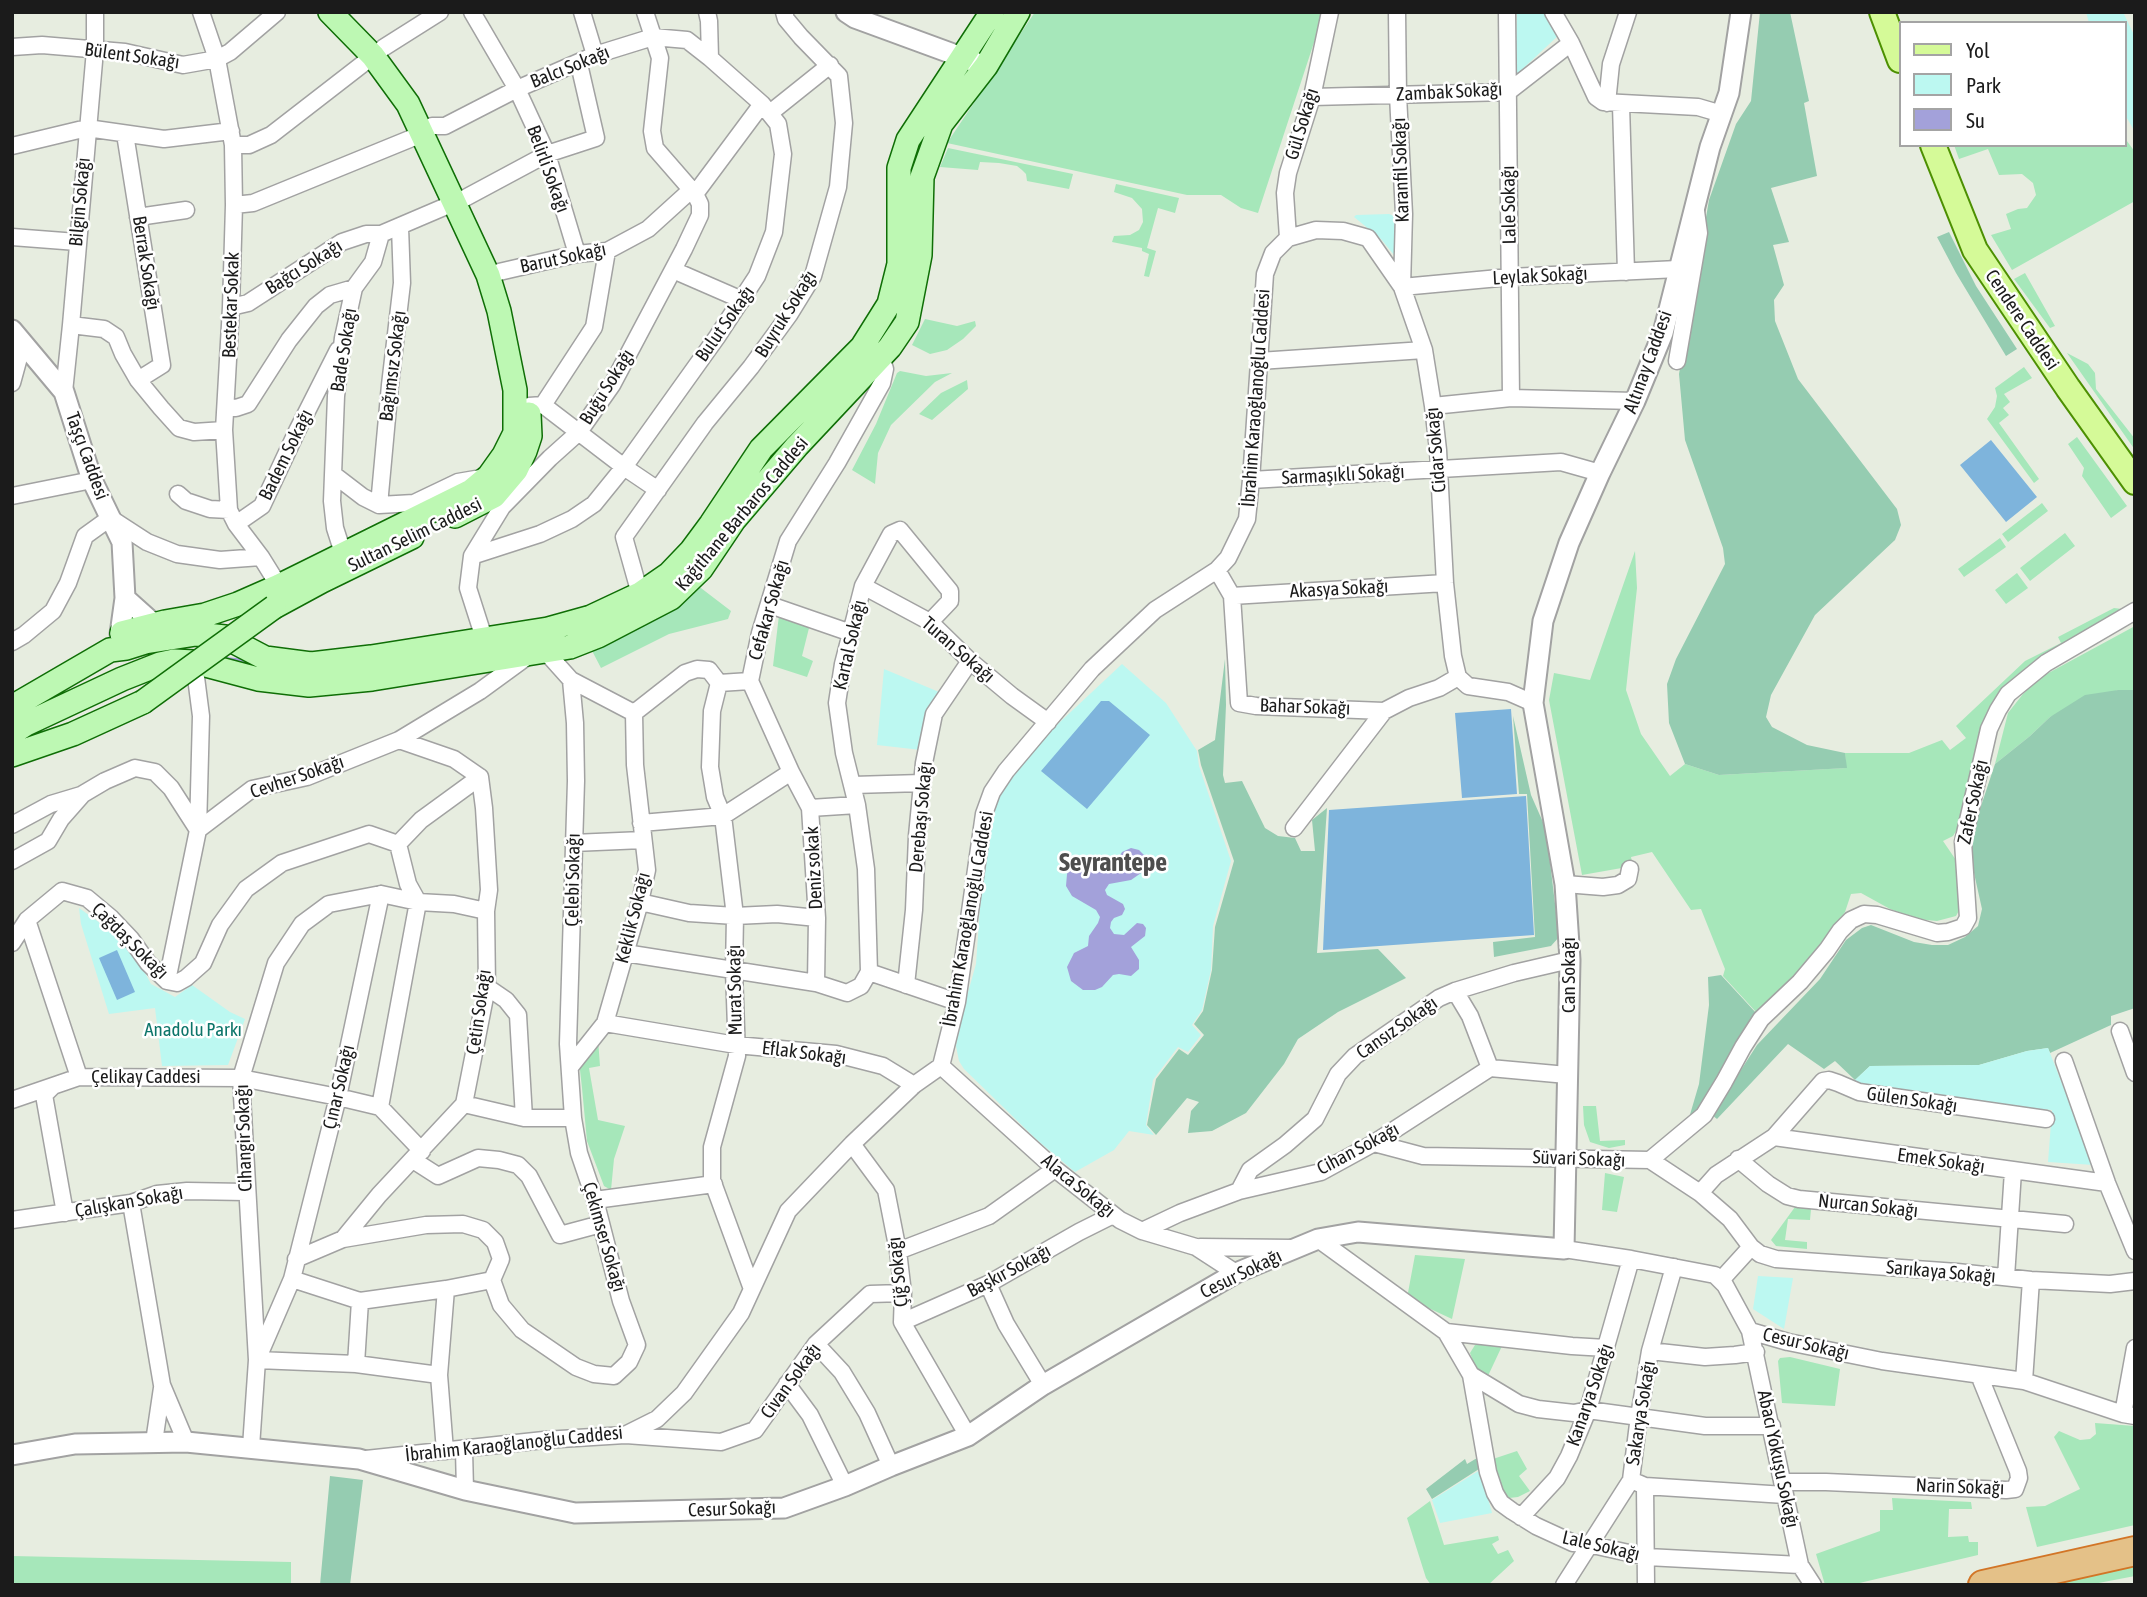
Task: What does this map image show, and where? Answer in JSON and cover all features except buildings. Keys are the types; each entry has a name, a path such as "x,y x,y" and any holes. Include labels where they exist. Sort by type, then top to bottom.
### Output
{"highway":[{"path":"1983,1585 2135,1551"}],"main road":[{"name":"Sultan Selim Caddesi","path":"330,12 378,52"},
{"name":"Sultan Selim Caddesi","path":"115,642 154,624 205,615 239,604 277,597 322,582 494,496 516,470 525,451 536,405 494,273 427,130 398,89 378,52 348,12"},
{"name":"Kağıthane Barbaros Caddesi","path":"12,733 159,664 174,661 194,662 258,679 309,685 484,638 512,636 591,617 640,594 669,574 691,551 761,449 862,346 889,304 899,264 900,168 908,140 992,12"},
{"name":"Kağıthane Barbaros Caddesi","path":"12,707 115,642 126,648 145,642 196,634 225,637 265,658 372,668 501,658 570,647 598,636 671,598 701,569 734,520 796,446 881,357 907,322 920,255 922,177 942,124 986,66 1018,12"},
{"path":"1882,12 1898,55"},
{"name":"Cendere Caddesi","path":"1934,147 1975,250 2135,482"},
{"name":"Sultan Selim Caddesi","path":"12,755 73,734 143,702 277,597 343,553 471,491 489,476 515,433 516,410 515,390 494,273"},
{"path":"484,638 501,658"}],"street":[{"name":"Bilgin Sokağı","path":"64,392 95,12"},
{"name":"Bestekar Sokak","path":"201,12 216,59 232,138 234,205 224,430 232,517"},
{"name":"Bülent Sokağı","path":"12,47 42,45 125,52 183,65 216,59 230,52 277,12"},
{"path":"12,146 87,128 164,139 232,138 249,145 271,135 378,52 440,12"},
{"name":"Belirli Sokağı","path":"472,12 517,89 547,154 577,254"},
{"path":"582,12 596,55"},
{"path":"645,12 660,58 652,131 654,148 693,192"},
{"path":"707,12 710,58"},
{"name":"Buyruk Sokağı","path":"640,594 624,537 705,424 759,357 813,276 838,187 844,124 839,76 801,37 786,19 784,12"},
{"name":"Gül Sokağı","path":"1289,238 1285,193 1288,173 1312,97 1331,12"},
{"name":"Karanfil Sokağı","path":"1397,12 1404,214 1402,286"},
{"name":"Lale Sokağı","path":"1507,12 1511,398"},
{"path":"1553,12 1596,97 1602,102 1699,107 1722,114"},
{"path":"1626,272 1611,64 1628,12"},
{"name":"Altınay Caddesi","path":"1533,703 1543,621 1569,544 1635,401 1662,333 1710,147 1729,93 1741,12"},
{"path":"854,14 986,66"},
{"name":"Balcı Sokağı","path":"234,205 253,203 427,130 445,126 517,89 596,55 653,37 687,40 710,58"},
{"name":"Zambak Sokağı","path":"1312,97 1508,92 1571,43"},
{"name":"Bulut Sokağı","path":"472,556 540,534 572,519 594,504 624,467 757,276 774,232 783,154 778,124 766,109 710,58"},
{"name":"Bağcı Sokağı","path":"231,307 248,303 342,242 400,227 460,200 547,154 596,138 579,64"},
{"name":"Barut Sokağı","path":"494,273 577,254 607,251 648,229 693,192 766,109 830,65"},
{"name":"Berrak Sokağı","path":"125,134 162,365 138,380"},
{"name":"Buğu Sokağı","path":"472,556 502,507 579,432 612,385 700,215 700,204 693,192"},
{"path":"1677,361 1699,233 1695,205"},
{"path":"138,217 187,210"},
{"name":"Bağımsız Sokağı","path":"379,505 402,283 400,227"},
{"name":"Cidar Sokağı","path":"1289,238 1315,229 1343,231 1368,238 1402,286 1424,350 1433,406 1445,583 1458,677"},
{"name":"Bade Sokağı","path":"343,553 333,514 336,396 343,338 354,288 373,262 381,234"},
{"path":"12,237 77,242"},
{"name":"İbrahim Karaoğlanoğlu Caddesi","path":"12,1455 75,1444 187,1442 359,1459 544,1440 625,1435 657,1419 684,1393 741,1313 788,1211 852,1144 914,1085 941,1066 957,1002 984,814 992,792 1006,771 1092,669 1155,610 1217,570 1228,558 1247,519 1265,274 1273,253 1289,238"},
{"path":"607,251 594,327 536,405 579,432 658,490"},
{"name":"Leylak Sokağı","path":"1402,286 1510,277 1678,269"},
{"path":"673,270 742,300"},
{"path":"226,407 236,408 248,404 289,340 316,306 330,295 354,288"},
{"path":"71,325 104,329 116,337 138,380 179,428 194,432 224,430"},
{"path":"12,383 18,336"},
{"name":"Taşçı Caddesi","path":"18,336 64,392 92,480 122,542 125,598 115,642"},
{"name":"Badem Sokağı","path":"232,517 262,506 343,338"},
{"path":"1259,361 1424,350"},
{"name":"Cefakar Sokağı","path":"634,713 685,673 697,669 709,670 719,683 750,681 760,633 788,541 882,383 885,369 881,357"},
{"path":"1433,406 1511,398 1635,401"},
{"name":"Sarmaşıklı Sokağı","path":"1251,480 1561,462 1600,473"},
{"path":"333,474 363,497 379,505 414,503 458,482 489,476"},
{"path":"12,496 92,480"},
{"path":"178,494 186,501 232,517 261,557 277,597"},
{"path":"12,642 53,611 68,583 85,536 110,518 147,542 177,554 220,560 261,557"},
{"name":"Kartal Sokağı","path":"869,972 866,869 857,805 844,753 837,703 843,664 863,586 891,534 900,530 950,591 950,601 930,622"},
{"path":"472,556 468,588 484,638"},
{"name":"Bahar Sokağı","path":"1217,570 1232,596 1239,703 1384,711 1458,677"},
{"name":"Akasya Sokağı","path":"1232,596 1445,583"},
{"name":"Turan Sokağı","path":"863,586 930,622 970,661 1048,722"},
{"path":"125,598 154,624"},
{"path":"769,605 851,632"},
{"name":"Zafer Sokağı","path":"1650,1160 1703,1115 1761,1019 1800,982 1840,930 1851,920 1864,914 1877,915 1937,933 1963,927 1968,918 1963,842 1989,729 1998,710 2008,694 2046,663 2135,611"},
{"path":"538,652 571,680 634,713"},
{"name":"Cevher Sokağı","path":"198,830 252,789 307,777 399,740 538,652"},
{"name":"Derebaşı Sokağı","path":"906,985 922,783 933,714 970,661"},
{"path":"167,981 198,830 201,716 194,662"},
{"path":"1458,677 1468,686 1508,692 1533,703"},
{"name":"Çelebi Sokağı","path":"571,680 576,781 568,1044 573,1118"},
{"name":"Deniz sokak","path":"750,681 810,808 817,918 816,983"},
{"name":"Murat Sokağı","path":"719,683 712,711 709,767 715,797 723,816 735,916 737,1056 712,1147 714,1184 752,1289"},
{"name":"Can Sokağı","path":"1533,703 1565,884 1570,960 1564,1249"},
{"path":"1294,828 1384,711"},
{"name":"Keklik Sokağı","path":"570,1068 605,1023 647,870 635,765 634,713"},
{"path":"399,740 454,758 480,777 421,820 398,844 408,884 418,902 380,1107 418,1156 438,1176 478,1158 518,1165 529,1176 561,1235 601,1224"},
{"path":"12,825 51,804 83,794 135,768 155,772 171,788 198,830"},
{"path":"641,823 723,816 791,772"},
{"name":"Çetin Sokağı","path":"464,1104 487,987 486,911 489,890 485,808 480,777"},
{"path":"853,785 922,783"},
{"path":"12,861 48,841 61,819 83,794"},
{"path":"810,808 857,805"},
{"name":"Çağdaş Sokağı","path":"12,943 27,920 62,891 87,898 111,918 131,939 148,963 167,981 177,983 204,963 220,925 246,889 282,863 369,834 398,844"},
{"path":"573,844 643,840"},
{"path":"1565,884 1603,887 1618,885 1628,879 1630,869"},
{"name":"Cihangir Sokağı","path":"251,1447 257,1360 241,1078 276,963 302,924 329,904 381,894 486,911"},
{"name":"Çınar Sokağı","path":"292,1279 338,1097 381,894"},
{"path":"640,902 689,914 777,914 817,918"},
{"path":"27,920 79,1077"},
{"path":"625,953 816,983 847,993 862,986 869,972 957,1002"},
{"name":"Cansız Sokağı","path":"1239,1191 1250,1170 1315,1119 1338,1074 1355,1056 1439,998 1514,973 1570,960"},
{"path":"487,987 506,1000 518,1015 524,1118"},
{"path":"1455,991 1469,1016 1490,1068 1567,1075"},
{"name":"Eflak Sokağı","path":"605,1023 736,1045 836,1054 883,1066 914,1085"},
{"path":"2120,1031 2135,1073"},
{"path":"2064,1061 2135,1251"},
{"name":"Alaca Sokağı","path":"941,1066 1055,1169 1113,1215 1142,1231 1196,1247 1236,1273"},
{"name":"Cihan Sokağı","path":"1142,1231 1180,1213 1239,1191 1321,1172 1374,1143 1490,1068"},
{"name":"Çelikay Caddesi","path":"12,1100 79,1077 241,1078 380,1107"},
{"name":"Gülen Sokağı","path":"1700,1193 1716,1175 1774,1137 1822,1081 1829,1080 1859,1092 2046,1119"},
{"path":"52,1087 44,1095 65,1213"},
{"path":"343,1239 379,1195 464,1104 524,1118 573,1118"},
{"name":"Çekimser Sokağı","path":"492,1280 501,1305 522,1330 576,1367 594,1374 614,1376 629,1362 637,1345 621,1301 595,1200 579,1153 573,1118"},
{"name":"Emek Sokağı","path":"1774,1137 2108,1183"},
{"name":"Süvari Sokağı","path":"1374,1143 1423,1156 1650,1160 1700,1193 1730,1219 1751,1247"},
{"name":"Çiğ Sokağı","path":"852,1144 886,1191 898,1251 903,1293 902,1322 968,1436"},
{"name":"Nurcan Sokağı","path":"1738,1159 1768,1184 1787,1196 1799,1199 2010,1221 2065,1224"},
{"path":"898,1251 989,1216 1055,1169"},
{"path":"2006,1277 2013,1171"},
{"path":"595,1200 714,1184"},
{"name":"Çalışkan Sokağı","path":"12,1220 131,1203 157,1194 187,1191 246,1192"},
{"path":"131,1203 162,1385 187,1442"},
{"name":"Başkır Sokağı","path":"902,1322 988,1284 1079,1231 1113,1215"},
{"path":"296,1259 343,1239 426,1225 463,1224 483,1230 495,1242 501,1259 492,1280 360,1301 292,1279 257,1360 356,1364 439,1375"},
{"name":"Cesur Sokağı","path":"359,1459 465,1490 575,1513 785,1508 968,1436 1043,1385 1236,1273 1318,1239 1358,1232 1564,1249 1715,1275 1736,1302 1750,1331 1788,1342 1882,1361 2024,1381 2129,1415"},
{"path":"1318,1239 1446,1332 1471,1375 1518,1404 1538,1409 1574,1413 1588,1410 1705,1426 1772,1426"},
{"path":"1196,1247 1295,1248"},
{"path":"1721,1280 1751,1247"},
{"name":"Sarıkaya Sokağı","path":"1751,1247 1759,1254 1776,1259 2031,1280 2110,1284 2135,1281"},
{"name":"Kanarya Sokağı","path":"1521,1517 1557,1479 1588,1410 1630,1259"},
{"name":"Sakarya Sokağı","path":"1646,1585 1647,1557 1638,1483 1639,1416 1650,1351 1674,1267"},
{"path":"2024,1381 2031,1280"},
{"path":"988,1284 1006,1324 1043,1385"},
{"path":"445,1451 439,1375 446,1289"},
{"name":"Civan Sokağı","path":"625,1435 721,1443 755,1430 817,1344 870,1294 903,1293"},
{"path":"356,1364 360,1301"},
{"name":"Abacı Yokuşu Sokağı","path":"1750,1331 1800,1565 1813,1585"},
{"path":"1446,1332 1606,1348"},
{"path":"817,1344 842,1372 867,1413 891,1466"},
{"path":"2129,1415 2135,1348"},
{"path":"1650,1351 1705,1357 1756,1352"},
{"name":"Lale Sokağı","path":"1471,1375 1488,1472 1502,1503 1521,1517 1573,1543 1647,1557 1800,1565"},
{"name":"Narin Sokağı","path":"1784,1489 1826,1482 2015,1489 2019,1478 2018,1471 1979,1375"},
{"path":"787,1384 810,1415 845,1486"},
{"path":"154,1442 162,1385"},
{"path":"464,1450 465,1490"},
{"path":"1638,1483 1784,1489"},
{"name":"Sakarya Sokağı","path":"1564,1585 1588,1544 1638,1483"}],"green space":[{"path":"1035,12 1324,12 1258,213 1241,208 1221,195 1187,195 947,143"},
{"path":"1517,12 1544,12 1560,34 1515,76"},
{"path":"1760,12 1790,12 1809,101 1804,103 1817,176 1771,188 1789,242 1773,245 1784,285 1774,300 1775,321 1798,379 1897,509 1901,525 1895,540 1815,615 1771,695 1766,717 1772,727 1807,745 1845,753 1847,768 1719,775 1685,764 1669,723 1667,684 1676,659 1725,564 1723,548 1685,440 1679,374 1709,200 1736,124 1751,101"},
{"path":"2086,12 2123,12 2135,37 2135,132 2126,116 2126,21 2088,21"},
{"path":"2126,140 2135,152 2135,201 2012,270 1991,235 2011,229 2006,214 2027,208 2036,195 2033,183 2022,174 1999,175 1988,149 1959,159 1955,147 2126,147"},
{"path":"948,148 1073,174 1069,189 1027,181 1026,174 1017,166 980,162 978,170 940,167"},
{"path":"1116,184 1179,198 1175,213 1158,208 1147,248 1156,251 1149,277 1144,276 1149,254 1142,251 1142,248 1112,242 1114,236 1130,235 1139,230 1143,222 1142,209 1132,198 1114,192"},
{"path":"1389,214 1394,216 1396,221 1397,254 1394,255 1381,239 1354,217"},
{"path":"1949,232 1976,286 2017,349 2006,356 1937,237"},
{"path":"2025,273 2055,326 2050,328 2014,279"},
{"path":"925,319 957,326 975,321 976,326 947,350 930,354 912,345"},
{"path":"2067,353 2088,364 2095,373 2096,389 2135,439 2135,450"},
{"path":"2024,367 2032,378 2004,394 2010,402 2003,408 2009,415 1999,423 2039,479 2034,483 1987,419 1995,407 1995,388"},
{"path":"900,371 926,376 952,373 935,382 891,425 878,453 875,484 852,470"},
{"path":"967,380 968,389 932,420 919,414 941,393"},
{"path":"2077,437 2127,506 2111,518 2082,476 2084,468 2068,444"},
{"path":"2042,503 2048,511 2008,542 2002,534"},
{"path":"2065,533 2075,546 2030,581 2020,568"},
{"path":"2000,538 2006,547 1964,577 1958,569"},
{"path":"1635,551 1637,588 1626,690 1641,734 1670,776 1685,764 1719,775 1846,768 1845,753 1909,753 1942,740 1950,750 1966,738 1956,726 2025,661 2061,643 2058,637 2114,608 2122,609 2033,663 1989,708 1977,740 1979,745 1961,823 1953,836 1943,841 1960,866 1962,905 1956,916 1937,921 1916,919 1861,893 1851,894 1845,912 1814,957 1757,1013 1723,976 1725,969 1701,909 1691,910 1652,852 1631,857 1633,866 1582,875 1549,700 1554,673 1590,680"},
{"path":"2017,573 2028,588 2006,604 1995,590"},
{"path":"697,585 731,611 728,619 669,634 601,668 589,645"},
{"path":"779,615 810,624 802,656 813,661 807,677 773,666"},
{"path":"2135,626 2135,690 2118,690 2050,717 1995,764 2008,713 2023,694 2041,677"},
{"path":"1225,659 1225,783 1242,781 1265,828 1278,836 1295,838 1301,851 1315,851 1312,820 1327,808 1317,953 1378,949 1406,978 1338,1012 1298,1039 1284,1064 1246,1113 1212,1131 1188,1133 1191,1111 1199,1102 1187,1098 1156,1135 1147,1125 1156,1079 1179,1049 1188,1055 1204,1035 1194,1024 1203,1011 1212,970 1215,927 1234,861 1198,750 1215,740"},
{"path":"1122,664 1166,703 1197,751 1199,766 1231,861 1213,926 1211,970 1202,1010 1192,1025 1201,1035 1188,1052 1178,1047 1153,1080 1146,1125 1154,1135 1129,1131 1114,1150 1075,1172 1037,1140 964,1069 956,1046 976,964 984,853 990,820 1001,789 1045,736"},
{"path":"884,669 939,692 926,719 921,750 877,745"},
{"path":"2135,690 2135,1008 2111,1016 2111,1025 2050,1053 2048,1048 2027,1051 1979,1065 1870,1066 1855,1080 1835,1061 1824,1069 1788,1044 1717,1119 1712,1115 1757,1045 1820,979 1846,940 1862,928 1871,925 1914,942 1948,945 1965,937 1978,926 1982,909 1971,851 1977,818 1995,764 2050,717 2085,695"},
{"path":"1513,716 1531,795 1546,829 1559,937 1551,946 1494,957 1493,942 1535,937 1527,794 1519,794"},
{"name":"Anadolu Parkı","path":"79,908 121,938 151,984 175,997 192,985 230,1012 245,1019 228,1065 162,1066 155,1008 109,1014 81,924"},
{"path":"1721,975 1757,1014 1713,1090 1689,1118 1699,1084 1709,1005 1708,977"},
{"path":"598,1039 600,1066 589,1068 598,1120 625,1126 614,1159 611,1190 604,1186 587,1141 579,1061"},
{"path":"2048,1048 2094,1165 2048,1162 2052,1110 1854,1084 1870,1066 1979,1065 2027,1051"},
{"path":"1583,1106 1596,1106 1600,1141 1625,1140 1625,1145 1609,1148 1590,1142 1584,1125"},
{"path":"1605,1173 1624,1177 1617,1212 1602,1210"},
{"path":"1795,1207 1811,1209 1810,1220 1788,1219 1785,1240 1807,1242 1807,1249 1776,1246 1771,1240"},
{"path":"1415,1255 1465,1259 1452,1319 1407,1298"},
{"path":"1758,1276 1793,1278 1784,1329 1753,1309"},
{"path":"1489,1343 1502,1346 1487,1378 1475,1366 1470,1353 1475,1345"},
{"path":"1790,1357 1840,1369 1835,1406 1782,1403 1778,1361 1780,1358"},
{"path":"2095,1423 2135,1426 2135,1525 2037,1547 2026,1507 2045,1506 2080,1489 2054,1437 2059,1431 2080,1440 2090,1439 2096,1434"},
{"path":"1517,1451 1527,1469 1519,1476 1530,1491 1509,1498 1500,1484 1493,1459"},
{"path":"1477,1458 1479,1469 1432,1499 1426,1489 1465,1459 1467,1464"},
{"path":"1480,1470 1492,1513 1440,1523 1432,1500"},
{"path":"330,1476 363,1480 350,1585 320,1585"},
{"path":"1892,1498 1971,1502 1972,1509 1949,1509 1948,1537 1968,1536 1969,1542 1978,1542 1978,1555 1851,1585 1825,1585 1816,1554 1880,1531 1880,1510 1893,1510"},
{"path":"1430,1501 1444,1545 1498,1536 1499,1540 1492,1544 1498,1554 1508,1550 1514,1561 1488,1585 1431,1585 1426,1578 1407,1518"},
{"path":"12,1556 291,1562 291,1585 12,1585"},
{"path":"2135,1562 2135,1576 2088,1585 2031,1585"}],"shaded area":[{"path":"1991,440 2037,497 2006,522 1960,465"},
{"path":"1101,701 1109,701 1150,735 1087,809 1041,771"},
{"path":"1511,709 1517,794 1462,798 1455,713"},
{"path":"1526,796 1534,935 1323,950 1329,810"},
{"path":"117,950 135,992 117,1000 99,958"}],"water":[{"path":"1131,848 1144,855 1144,871 1131,880 1109,884 1105,890 1107,895 1123,904 1125,909 1122,915 1111,922 1110,928 1114,934 1124,935 1137,923 1146,928 1145,936 1131,947 1139,960 1139,969 1131,976 1113,975 1102,987 1095,990 1083,990 1071,981 1067,967 1074,953 1088,946 1089,936 1100,917 1096,910 1072,896 1066,886 1067,874 1079,861 1087,859 1113,863 1122,852"}],"waterway":[{"path":"227,659 250,661"}],"district":[{"name":"Seyrantepe","path":"1113,863"}]}
